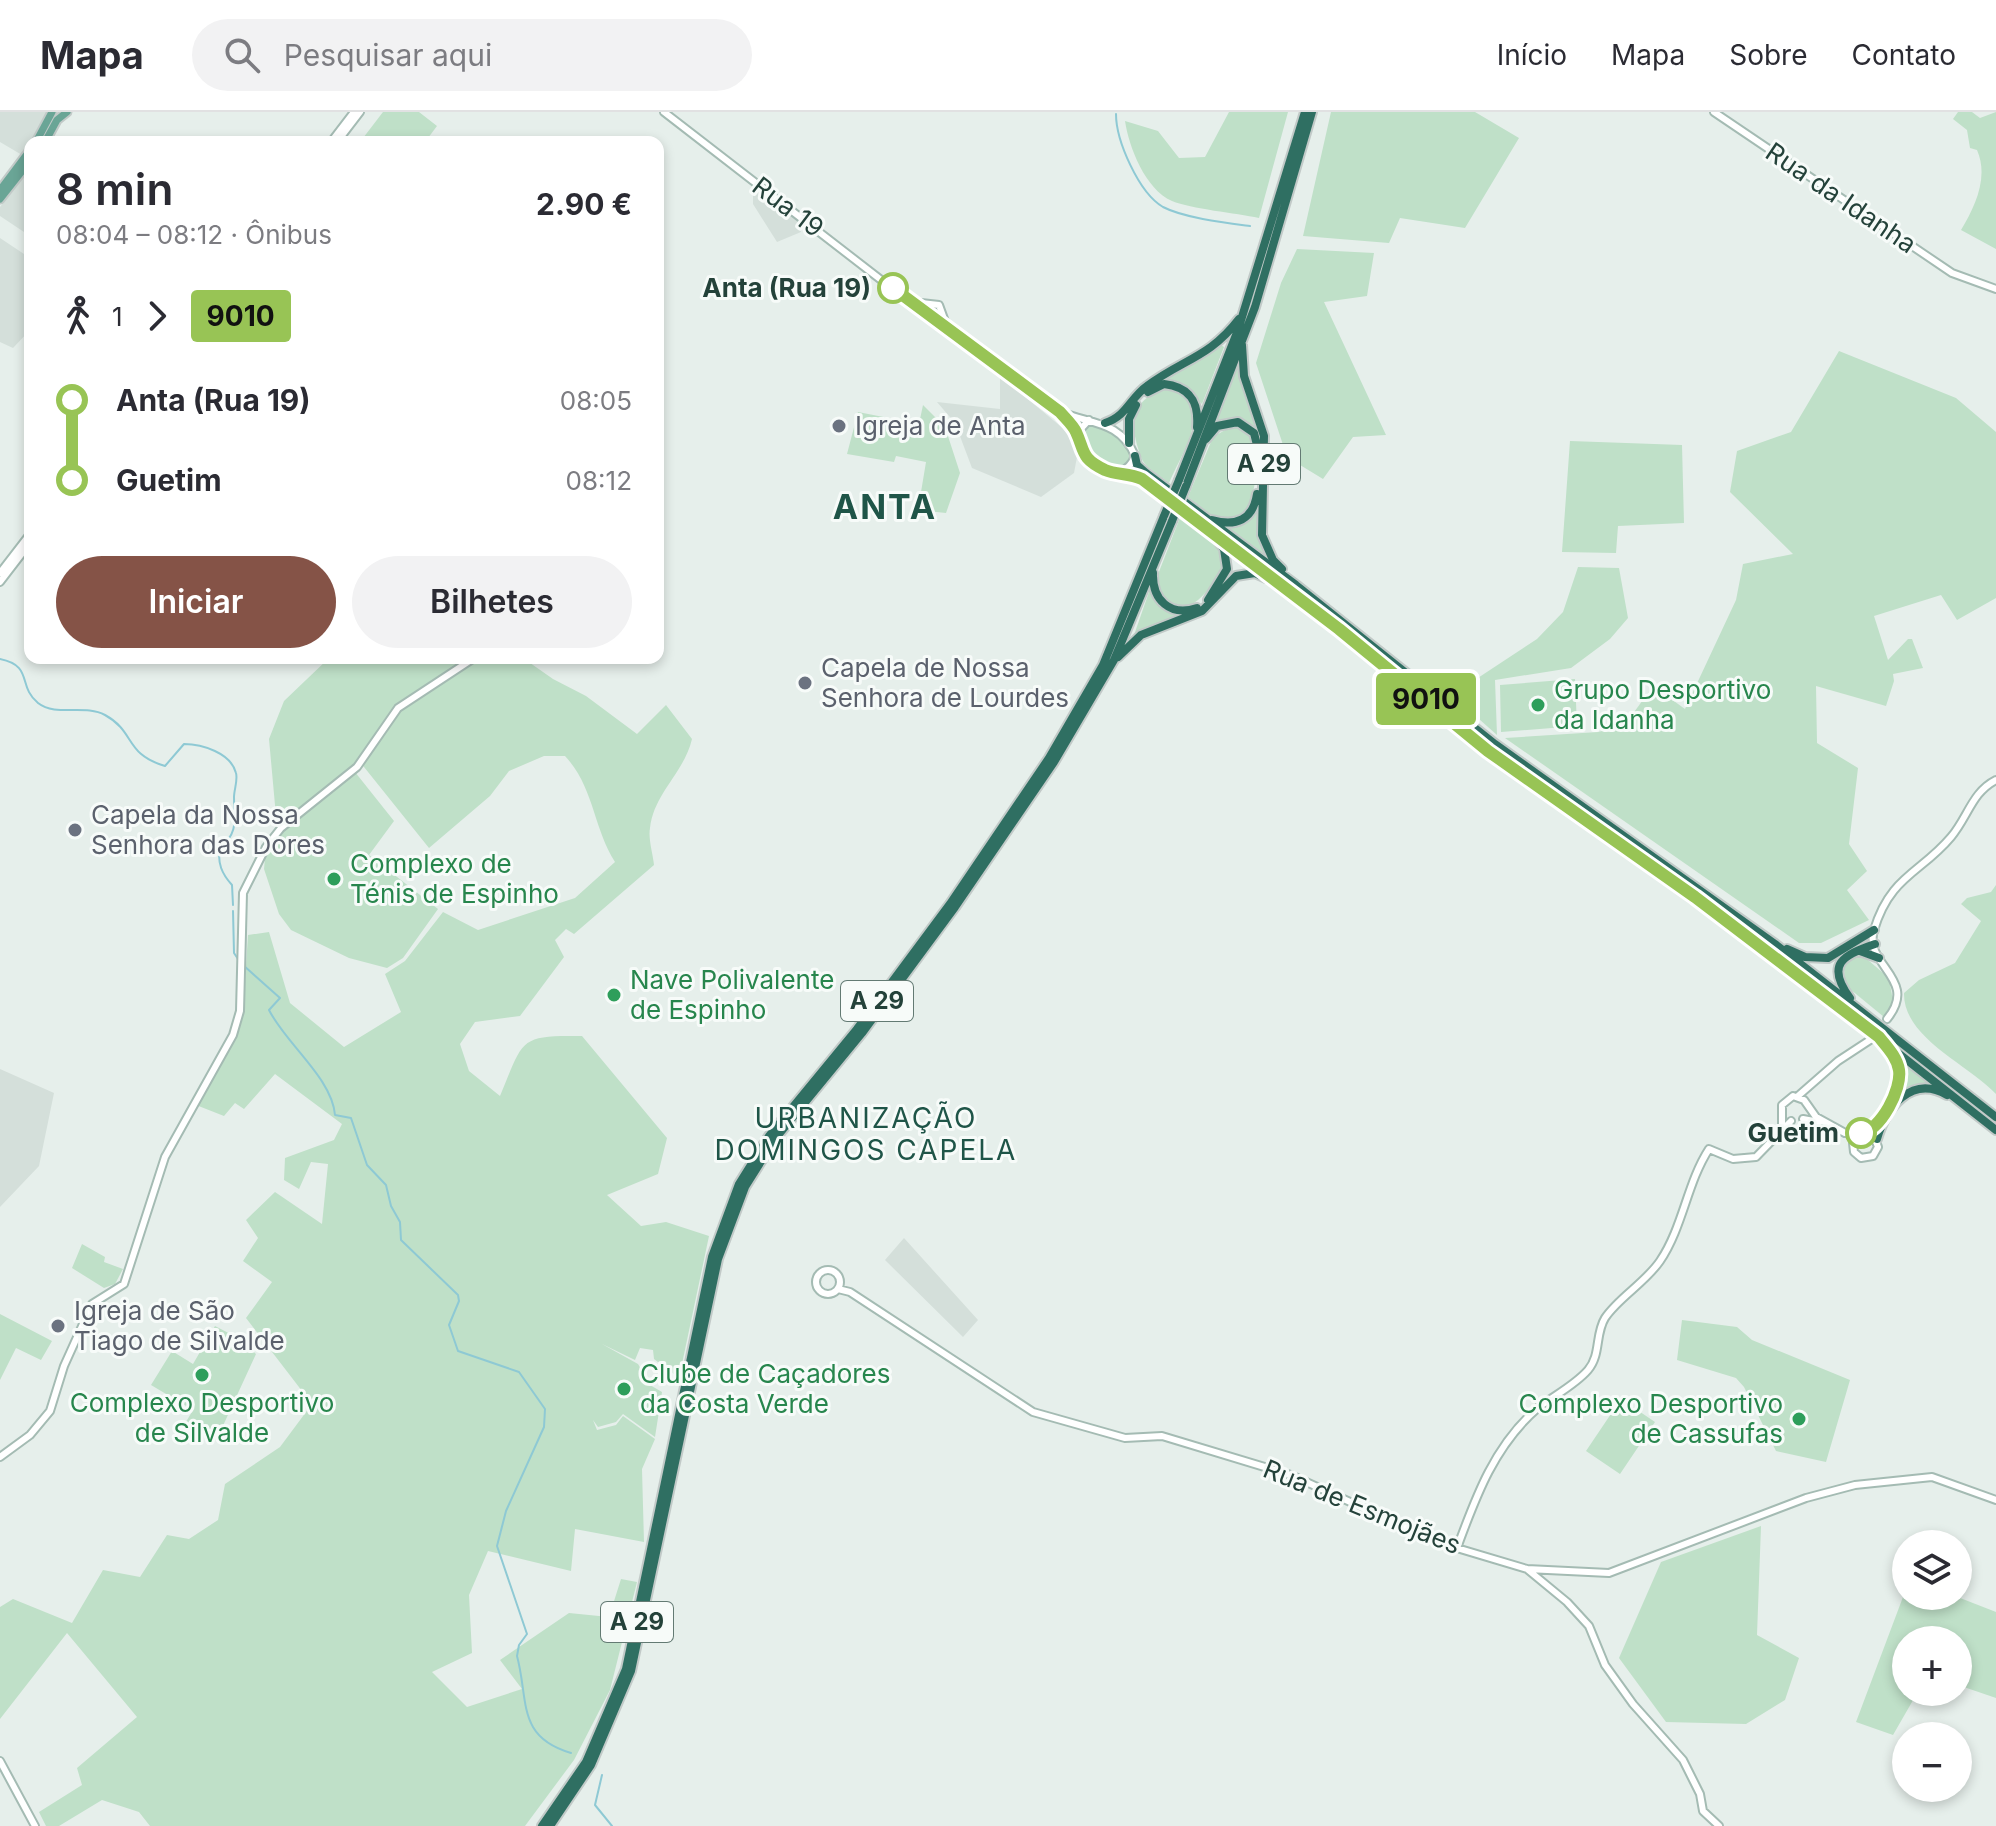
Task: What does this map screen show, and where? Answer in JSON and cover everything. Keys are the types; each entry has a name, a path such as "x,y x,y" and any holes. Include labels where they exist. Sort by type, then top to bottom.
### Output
{"highway":[{"name":"A 29","path":"550,1826 607,1736 631,1671 712,1257 739,1184 769,1136 857,1029 950,904 1049,758 1103,665 1182,483 1197,432 1242,315 1280,202 1305,112"},
{"name":"A 29","path":"1182,483 1202,446 1244,335 1281,227 1312,112"},
{"name":"A 29","path":"1105,423 1123,415 1146,386 1213,349 1242,315"},
{"name":"A 29","path":"1244,335 1241,363 1264,436 1262,535 1273,560 1296,585"},
{"name":"A 29","path":"1129,443 1128,430 1133,410 1145,394 1164,384 1176,385 1193,398 1198,412 1197,432"},
{"name":"A 29","path":"1202,446 1217,426 1238,422 1254,433 1260,453 1258,492 1250,513 1242,521 1229,524 1204,516"},
{"path":"1135,456 1137,465 1146,473 1296,585 1495,744 1856,1004 1996,1117"},
{"path":"1123,472 1142,479 1488,751 1695,897 1996,1130"},
{"name":"A 29","path":"690,1375 726,1231 759,1163 955,907 1054,762 1114,660 1154,567 1168,519"},
{"path":"1154,567 1156,593 1167,607 1186,611 1200,607 1227,569 1224,549 1207,529"},
{"path":"1114,660 1141,635 1202,611 1236,576 1255,573 1278,583"},
{"path":"1856,1004 1840,983 1837,972 1846,955 1874,930"},
{"path":"1775,944 1818,960 1855,947 1875,944"},
{"path":"1855,947 1879,958"},
{"path":"1863,1134 1876,1124 1900,1080 1897,1061 1875,1038"},
{"path":"1877,1139 1892,1108 1913,1089 1941,1091 1961,1102"},
{"name":"A 29","path":"542,1826 586,1762 626,1669 685,1400"}],"main road":[{"path":"336,136 354,112"},
{"path":"342,136 360,112"},
{"name":"Rua 19","path":"664,112 912,302 927,310"},
{"name":"Rua da Idanha","path":"1714,112 1952,273 1996,289"},
{"path":"41,136 58,113"},
{"path":"48,136 58,113"},
{"path":"0,190 24,158"},
{"path":"0,199 24,169"},
{"path":"947,328 937,304 927,310 933,319 1060,412 1077,433 1080,450 1092,462 1113,472 1123,472 1131,466 1135,456 1129,443 1105,423 1060,412"},
{"path":"933,319 941,314"},
{"path":"1077,433 1089,420"},
{"path":"0,573 24,542"},
{"path":"0,582 24,551"},
{"path":"0,1457 30,1435 50,1411 71,1350 92,1304 124,1284 165,1157 236,1026 240,1011 243,893 266,847 281,828 357,767 398,708 465,664"},
{"path":"1887,1019 1897,990 1896,981 1879,958 1874,930 1896,886 1945,844 1978,792 1996,780"},
{"path":"1875,944 1885,908"},
{"path":"1782,1128 1784,1102 1798,1096 1875,1038"},
{"path":"1803,1119 1815,1081"},
{"path":"1457,1548 1470,1507 1501,1449 1539,1407 1588,1370 1596,1356 1605,1318 1643,1283 1661,1260 1694,1177 1709,1149 1733,1159 1756,1157 1782,1128 1791,1121 1803,1119 1817,1121 1853,1143 1857,1155 1869,1158 1877,1150 1877,1139 1845,1133 1798,1096"},
{"path":"1783,1115 1791,1121"},
{"path":"1853,1143 1863,1134"},
{"path":"829,1270 840,1280 838,1289 825,1294 817,1287 816,1279 829,1270"},
{"name":"Rua de Esmojães","path":"840,1280 850,1292 1033,1412 1125,1438 1162,1436 1293,1475 1457,1548 1527,1569 1609,1573 1806,1498 1855,1485 1932,1477 1996,1500"},
{"name":"Rua de Esmojães","path":"838,1289 850,1292"},
{"path":"1462,1536 1466,1550"},
{"path":"1527,1569 1579,1614 1633,1704 1683,1760 1700,1794 1703,1811 1719,1826"},
{"path":"0,1761 35,1826"}],"shaded area":[{"path":"0,112 49,112 34,136 24,136 22,155 0,142"},
{"path":"24,177 24,232 0,216 0,207"},
{"path":"753,185 799,220 801,232 777,242 753,204"},
{"path":"0,238 24,254 24,336 13,348 0,342"},
{"path":"1000,376 1071,435 1077,457 1074,473 1041,497 972,468 955,423 937,402 1000,409"},
{"path":"0,1069 54,1093 39,1166 0,1207"},
{"path":"904,1238 978,1320 963,1337 885,1260"}],"green space":[{"path":"383,112 419,112 437,126 430,136 365,136"},
{"path":"1229,112 1288,112 1259,218 1190,206 1162,195 1140,166 1125,121 1158,131 1179,158 1205,157"},
{"path":"1331,112 1475,112 1519,138 1465,228 1400,218 1389,243 1303,236"},
{"path":"1958,112 1972,112 1980,118 1996,112 1996,249 1961,230 1979,192 1982,171 1977,150 1970,148 1967,130 1953,119"},
{"path":"1297,249 1374,253 1367,296 1324,302 1386,435 1353,437 1323,479 1287,457 1256,363 1281,283"},
{"path":"1221,345 1224,347 1202,404 1187,389 1151,386"},
{"path":"1839,351 1956,398 1996,432 1996,598 1957,620 1941,595 1874,616 1888,660 1908,639 1912,639 1923,668 1893,674 1894,681 1886,706 1816,686 1817,743 1858,768 1849,844 1867,871 1847,890 1869,920 1821,943 1799,943 1505,738 1598,732 1624,726 1653,686 1685,709 1736,600 1743,564 1793,554 1730,492 1737,451 1791,432"},
{"path":"1239,358 1261,440 1252,428 1241,421 1215,423"},
{"path":"1167,387 1182,394 1191,404 1194,415 1188,442 1169,483 1143,461 1134,424 1135,415 1145,399"},
{"path":"923,405 945,427 960,473 946,513 918,510 926,462 896,456 894,462 847,454 858,412 919,424"},
{"path":"1093,424 1111,432 1125,444 1131,456 1122,469 1100,463 1084,447 1081,433"},
{"path":"1232,426 1243,429 1251,436 1257,459 1249,508 1233,519 1210,514 1188,497 1213,437"},
{"path":"1570,441 1682,445 1684,523 1618,526 1616,553 1562,552"},
{"path":"1259,507 1260,540 1268,557 1225,525 1241,524"},
{"path":"1181,515 1217,544 1224,568 1199,599 1182,607 1173,605 1164,597 1155,582"},
{"path":"1578,567 1619,568 1628,618 1610,639 1571,668 1495,680 1497,735 1452,695 1537,639 1563,612"},
{"path":"1150,589 1159,604 1184,614 1133,638"},
{"path":"323,664 532,664 586,696 637,734 666,705 692,739 653,816 650,837 654,865 574,934 566,929 555,940 564,957 520,1016 475,1022 460,1044 469,1071 500,1096 514,1062 526,1044 546,1037 582,1036 667,1138 658,1174 607,1195 641,1226 666,1222 709,1236 679,1378 654,1359 653,1350 640,1348 635,1360 602,1344 638,1364 650,1385 662,1392 655,1437 623,1414 616,1422 598,1427 593,1420 597,1430 616,1425 623,1416 655,1439 642,1469 644,1542 575,1529 571,1571 488,1551 469,1595 472,1653 432,1672 467,1707 522,1689 500,1660 569,1613 609,1617 621,1579 637,1582 610,1690 574,1760 525,1826 150,1826 139,1812 102,1800 59,1826 46,1826 39,1812 82,1785 77,1768 137,1717 67,1633 0,1719 0,1607 13,1599 72,1623 103,1570 140,1577 167,1535 189,1539 218,1520 225,1484 280,1447 312,1404 246,1318 272,1282 243,1261 258,1238 246,1220 275,1192 322,1224 328,1164 311,1162 299,1189 284,1180 285,1158 334,1140 342,1124 275,1074 244,1109 235,1103 224,1116 196,1105 236,1036 243,1012 248,935 269,932 290,1003 344,1047 401,1012 385,974 405,961 443,912 478,930 575,898 615,862 582,781 565,756 544,756 509,771 490,796 429,848 360,762 284,822 276,816 269,739 284,701"},
{"name":"Grupo Desportivo da Idanha","path":"1575,679 1577,726 1501,732 1500,685"},
{"name":"Complexo de Ténis de Espinho","path":"355,772 394,821 369,855 438,909 403,958 387,968 349,958 291,930 279,914 264,869 265,858 283,830"},
{"path":"1996,885 1996,1094 1925,1037 1914,1024 1904,993 1919,980 1955,963 1981,921 1961,904 1967,898 1991,892"},
{"path":"1861,954 1889,978 1893,1001 1884,1017 1845,985 1844,966 1852,956"},
{"path":"1899,1058 1935,1087 1894,1101 1902,1080"},
{"path":"82,1244 105,1257 104,1262 123,1269 115,1284 104,1288 72,1268"},
{"path":"0,1314 52,1341 41,1360 16,1348 0,1380"},
{"name":"Complexo Desportivo de Cassufas","path":"1682,1320 1737,1327 1752,1340 1850,1380 1826,1462 1776,1451 1744,1387 1736,1378 1677,1360"},
{"name":"Complexo Desportivo de Silvalde","path":"215,1326 240,1339 256,1354 221,1430 183,1427 193,1410 151,1385 172,1351 193,1364"},
{"path":"1621,1399 1655,1422 1620,1474 1586,1451"},
{"path":"1761,1526 1757,1635 1799,1658 1785,1700 1746,1724 1666,1722 1619,1658 1661,1562"},
{"path":"1972,1603 1996,1612 1996,1698 1972,1690 1972,1626 1892,1626 1898,1610 1972,1610"},
{"path":"1892,1626 1892,1706 1910,1706 1900,1722 1892,1722 1892,1735 1856,1722"}],"waterway":[{"path":"1116,114 1120,138 1130,165 1154,200 1182,214 1250,226"},
{"path":"0,659 17,666 38,703 53,709 89,710 105,715 122,728 136,749 152,761 165,766 184,744 207,748 228,760 236,776 234,825 230,837 220,848 219,859 232,885 233,905"},
{"path":"233,911 234,953 238,959"},
{"path":"243,965 280,998 269,1010 326,1088 335,1115 351,1118 367,1165 386,1185 391,1206 400,1222 401,1240 458,1295 459,1301 449,1325 458,1351 519,1372 545,1409 544,1427 506,1511 497,1546 527,1634 519,1645 517,1656 528,1715 541,1737 571,1753"},
{"path":"602,1775 595,1805 612,1826"}],"bus line":[{"name":"9010","path":"893,288 1060,412 1077,433 1080,450 1092,462 1104,469 1130,473 1142,479 1339,629 1488,751 1695,897 1879,1037 1897,1061 1900,1080 1876,1124 1867,1133 1861,1133"}],"place":[{"name":"Anta (Rua 19)","path":"893,288"},
{"name":"Igreja de Anta","path":"839,426"},
{"name":"Capela de Nossa Senhora de Lourdes","path":"805,683"},
{"name":"Grupo Desportivo da Idanha","path":"1538,705"},
{"name":"Capela da Nossa Senhora das Dores","path":"75,830"},
{"name":"Complexo de Ténis de Espinho","path":"334,879"},
{"name":"Nave Polivalente de Espinho","path":"614,995"},
{"name":"Guetim","path":"1861,1133"},
{"name":"Igreja de São Tiago de Silvalde","path":"58,1326"},
{"name":"Complexo Desportivo de Silvalde","path":"202,1375"},
{"name":"Clube de Caçadores da Costa Verde","path":"624,1389"},
{"name":"Complexo Desportivo de Cassufas","path":"1799,1419"}],"district":[{"name":"ANTA","path":"885,507"},
{"name":"URBANIZAÇÃO DOMINGOS CAPELA","path":"866,1134"}]}
